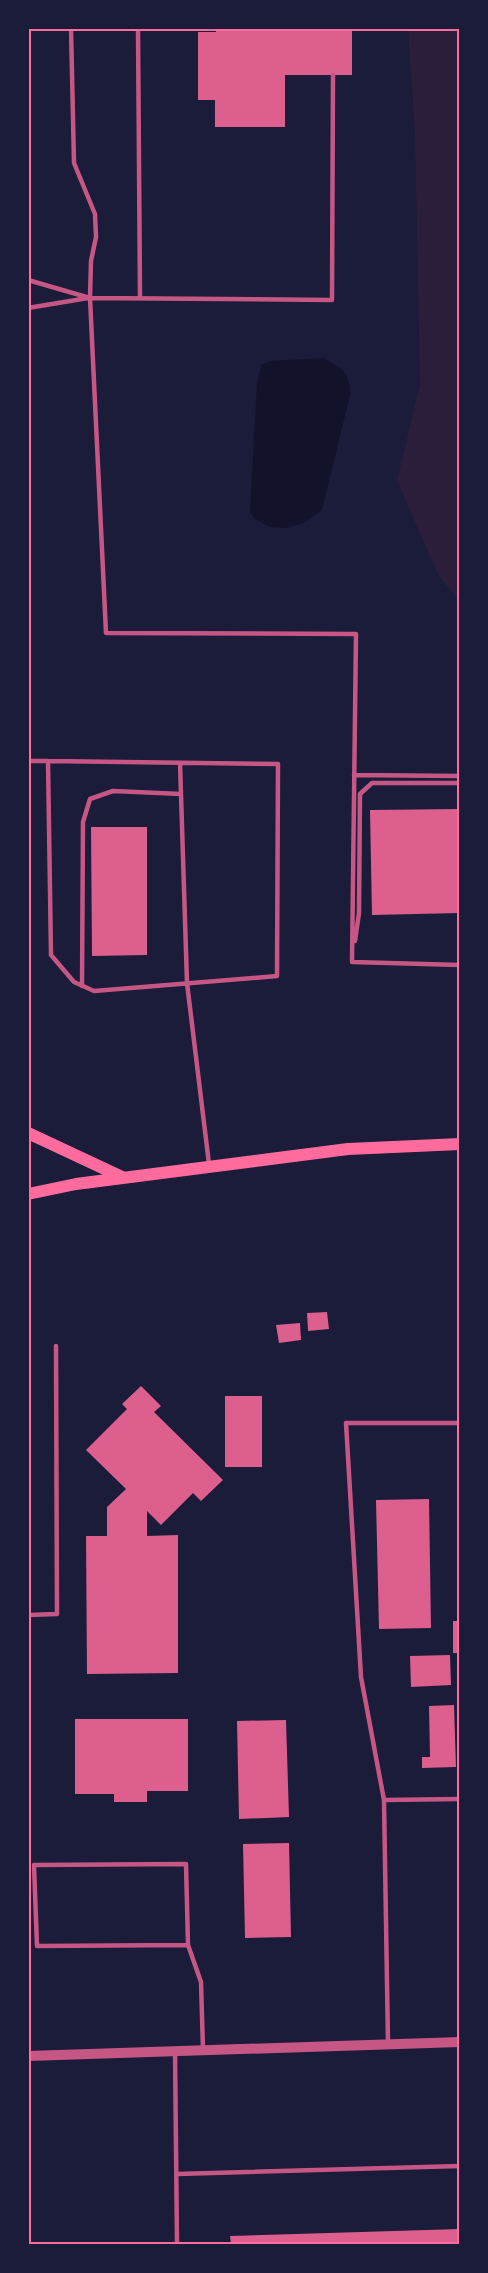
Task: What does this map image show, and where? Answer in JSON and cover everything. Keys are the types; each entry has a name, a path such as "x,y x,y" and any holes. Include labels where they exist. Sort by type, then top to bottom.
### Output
{"main road":[{"path":"28,1133 123,1178"},
{"path":"28,1194 123,1178 348,1149 459,1144"}],"street":[{"path":"28,2056 459,2042"}],"lane":[{"path":"71,28 74,163 94,214 96,237 91,261 90,298 105,633 356,634 352,962"},
{"path":"138,28 140,298"},
{"path":"28,308 90,298 332,300 333,75"},
{"path":"28,280 90,298"},
{"path":"28,761 48,761 180,762 278,764 277,975 94,991 74,982 51,955 48,761"},
{"path":"180,762 187,983 209,1167"},
{"path":"354,775 459,776"},
{"path":"352,962 359,914 360,794 372,783 459,783"},
{"path":"82,986 83,822 90,799 113,791 181,794"},
{"path":"352,962 459,965"},
{"path":"28,1615 57,1614 56,1346"},
{"path":"388,2044 384,1800 361,1677 346,1423 459,1423"},
{"path":"384,1800 459,1799"},
{"path":"188,1945 37,1946 34,1865 186,1864 188,1945 201,1982 203,2051"},
{"path":"175,2051 177,2244"},
{"path":"177,2174 459,2166"}],"shaded area":[{"path":"408,29 459,29 459,601 438,574 397,481 420,384 415,133"},
{"path":"323,358 344,372 350,387 350,395 322,510 304,523 286,528 270,527 255,519 250,512 257,383 261,365 270,361"}],"building":[{"path":"216,28 352,28 352,75 285,75 285,127 215,127 215,100 198,100 198,32 216,32"},
{"path":"460,809 460,913 372,915 370,810"},
{"path":"91,827 147,827 147,955 92,956"},
{"path":"327,1312 329,1329 308,1331 307,1313"},
{"path":"300,1323 301,1340 279,1343 276,1325"},
{"path":"141,1386 161,1406 154,1412 223,1480 201,1501 193,1493 161,1525 147,1511 147,1536 178,1535 178,1673 87,1674 86,1536 107,1536 107,1507 126,1489 86,1450 127,1409 122,1404"},
{"path":"225,1396 262,1396 262,1467 225,1467"},
{"path":"429,1499 431,1628 379,1629 376,1500"},
{"path":"453,1621 460,1621 460,1653 453,1653"},
{"path":"450,1655 451,1685 411,1687 410,1656"},
{"path":"454,1705 456,1767 422,1768 422,1757 430,1757 429,1706"},
{"path":"75,1719 188,1719 188,1791 147,1791 147,1802 114,1802 114,1794 75,1794"},
{"path":"286,1720 289,1817 239,1819 237,1721"},
{"path":"289,1843 291,1937 245,1938 243,1844"},
{"path":"457,1914 460,1914 460,1931 458,1931"},
{"path":"460,2229 460,2244 231,2244 230,2236"}]}
